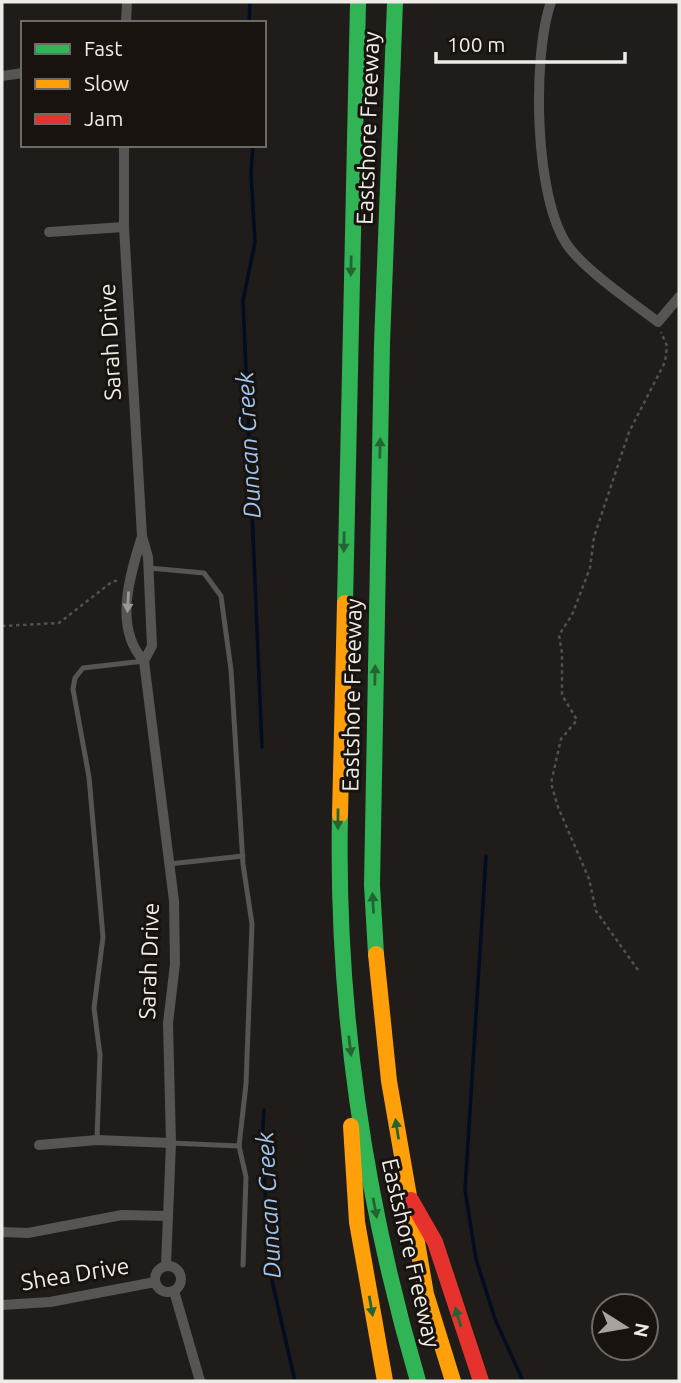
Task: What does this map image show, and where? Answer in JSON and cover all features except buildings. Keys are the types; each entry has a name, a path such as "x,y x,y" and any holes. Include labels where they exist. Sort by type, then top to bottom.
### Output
{"highway":[{"name":"Eastshore Freeway","path":"358,2 338,807 338,905 356,1093 394,1300 418,1381"},
{"name":"Eastshore Freeway","path":"395,2 382,344 372,885 378,999 408,1196 426,1294 453,1381"},
{"path":"356,1093 351,1151 364,1265 385,1381"},
{"path":"408,1196 426,1218 481,1381"}],"street":[{"path":"126,21 127,2"},
{"path":"551,2 542,44 539,112 556,223 576,256 658,322 679,297"},
{"path":"2,76 21,73"},
{"name":"Sarah Drive","path":"124,147 124,228 142,536 149,568 148,606 152,646 144,660 169,864 175,964 168,1023 171,1143 166,1265 175,1267 181,1275 180,1284 174,1291"},
{"path":"50,232 124,228"},
{"name":"Sarah Drive","path":"142,536 129,582 127,623 131,647 144,660"},
{"path":"39,1145 97,1140 171,1143"},
{"path":"2,1232 28,1233 122,1215 168,1216"},
{"path":"166,1265 155,1275 155,1282 162,1291 174,1291 200,1381"},
{"name":"Shea Drive","path":"2,1305 50,1302 155,1282"}],"lane":[{"path":"149,568 204,573 221,596 232,683 243,856 252,924 246,1084 239,1146 246,1177 243,1265"},
{"path":"97,1140 100,1055 94,1008 103,936 89,777 73,689 75,678 83,668 144,660"},
{"path":"169,864 243,856"},
{"path":"171,1143 239,1146"}],"path":[{"path":"638,970 596,911 589,878 558,807 551,783 561,739 577,719 562,695 559,635 572,615 590,568 594,537 629,432 665,362 667,346 658,322"},
{"path":"2,626 59,623 113,581 129,582"}],"waterway":[{"name":"Duncan Creek","path":"249,21 250,2"},
{"name":"Duncan Creek","path":"253,147 251,173 255,243 243,300 262,747"},
{"path":"486,856 465,1190 476,1259 495,1319 523,1381"},
{"name":"Duncan Creek","path":"264,1110 262,1140 270,1272 295,1381"}],"traffic: fast":[{"path":"345,603 358,2"},
{"path":"376,954 372,885 382,344 395,2"},
{"path":"340,815 343,958 357,1101 382,1242 418,1381"}],"traffic: slow":[{"path":"340,815 345,603"},
{"path":"376,954 389,1081 426,1294 453,1381"},
{"path":"351,1126 357,1222 385,1381"}],"traffic: jam":[{"path":"411,1200 435,1242 481,1381"}]}
